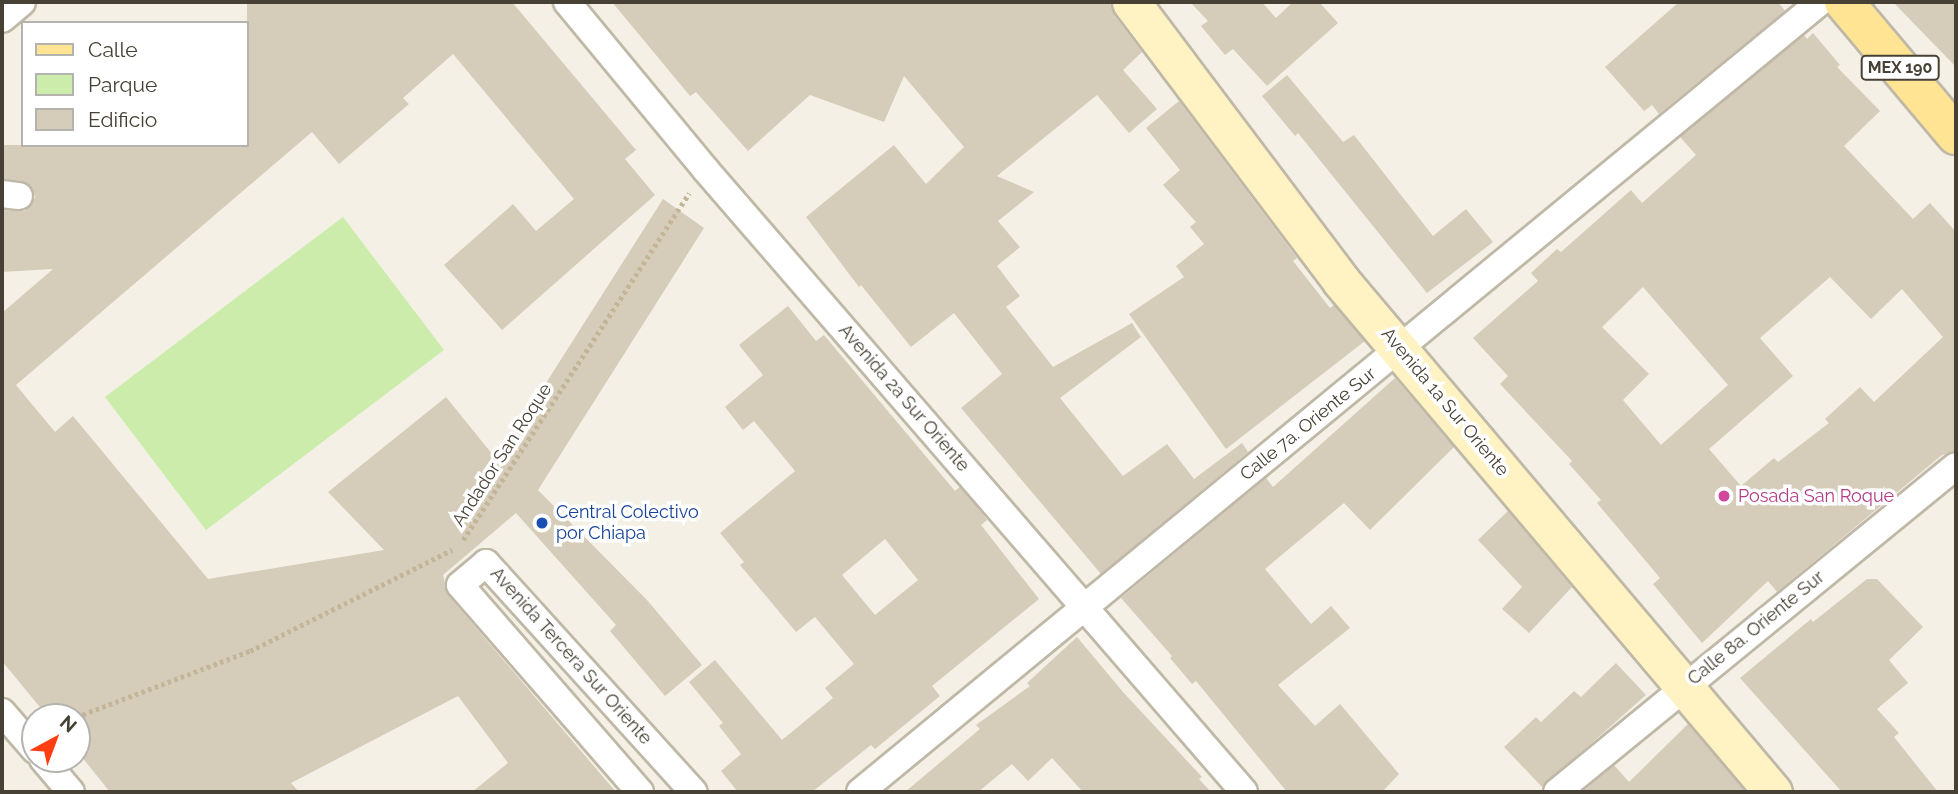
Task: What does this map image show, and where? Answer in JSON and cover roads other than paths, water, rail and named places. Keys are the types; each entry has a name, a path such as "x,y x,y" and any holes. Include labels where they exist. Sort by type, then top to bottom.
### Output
{"main road":[{"name":"MEX 190","path":"1843,2 1956,135"}],"street":[{"path":"2,19 22,2"},
{"name":"Avenida 2a Sur Oriente","path":"567,2 705,169 1086,606 1244,792"},
{"name":"Avenida 1a Sur Oriente","path":"1131,2 1341,281 1401,348 1773,792"},
{"name":"Calle 7a. Oriente Sur","path":"860,792 1820,2"},
{"name":"Calle 8a. Oriente Sur","path":"1557,792 1956,466"},
{"name":"Avenida Tercera Sur Oriente","path":"640,792 460,585 486,563 694,792"},
{"path":"2,712 21,734"},
{"path":"55,773 71,792"}],"place":[{"name":"Posada San Roque","path":"1724,496"},
{"name":"Central Colectivo por Chiapa","path":"542,523"}]}
